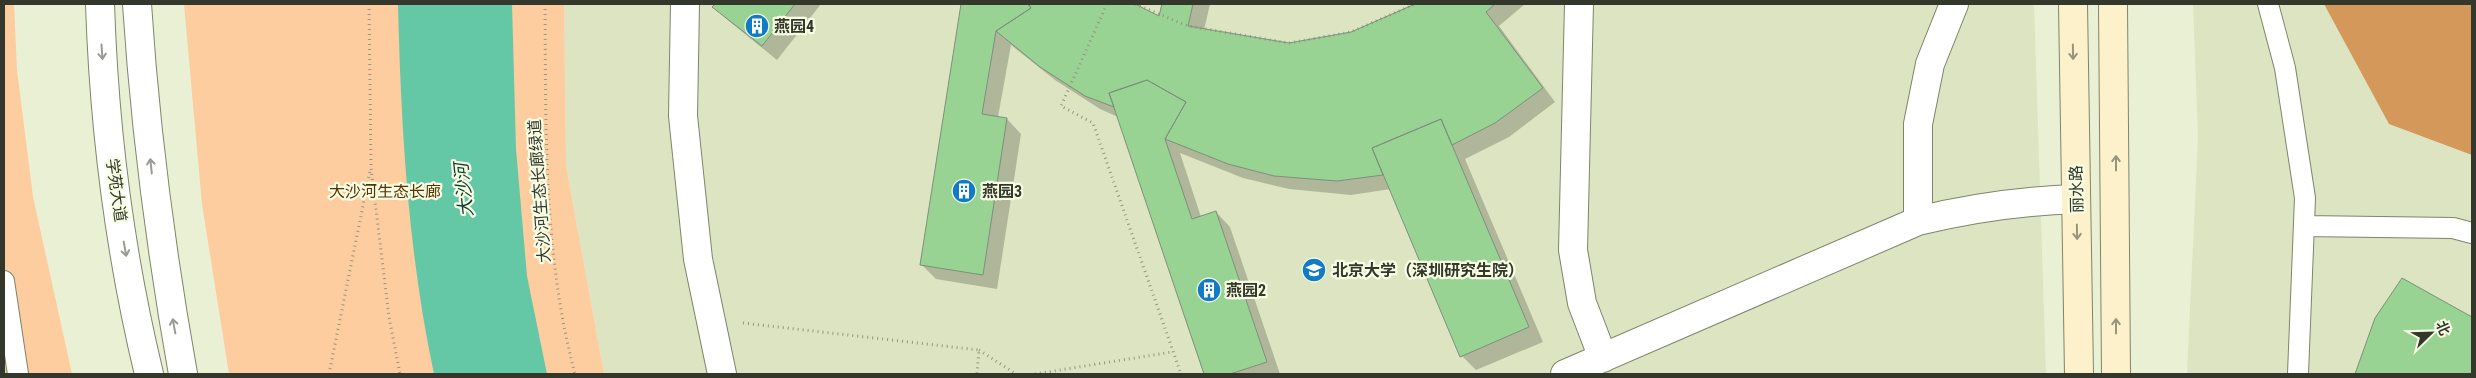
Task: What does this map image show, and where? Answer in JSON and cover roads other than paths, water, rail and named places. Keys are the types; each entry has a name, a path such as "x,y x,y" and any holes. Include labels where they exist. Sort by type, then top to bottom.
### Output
{"main road":[{"name":"丽水路","path":"2072,4 2079,374"},
{"path":"2113,4 2116,374"}],"street":[{"name":"学苑大道","path":"100,4 111,149 124,245 149,374"},
{"path":"138,4 152,172 166,279 183,374"},
{"path":"685,4 683,116 698,259 722,374"},
{"path":"1578,4 1573,250 1582,303 1603,358"},
{"path":"1918,221 1918,124 1930,64 1954,4"},
{"path":"1565,374 1918,221 1968,209 2008,203 2076,199"}],"lane":[{"path":"2268,4 2285,68 2305,198 2298,374"},
{"path":"2304,226 2453,228 2472,232"},
{"path":"4,281 18,374"}],"water":[{"name":"大沙河","path":"398,4 512,4 516,149 527,276 547,374 434,374 418,282 407,190"}],"place":[{"name":"燕园4","path":"757,26"},
{"name":"燕园3","path":"964,191"},
{"name":"北京大学（深圳研究生院）","path":"1314,270"},
{"name":"燕园2","path":"1209,290"}],"park label":[{"name":"大沙河生态长廊","path":"385,191"}]}
